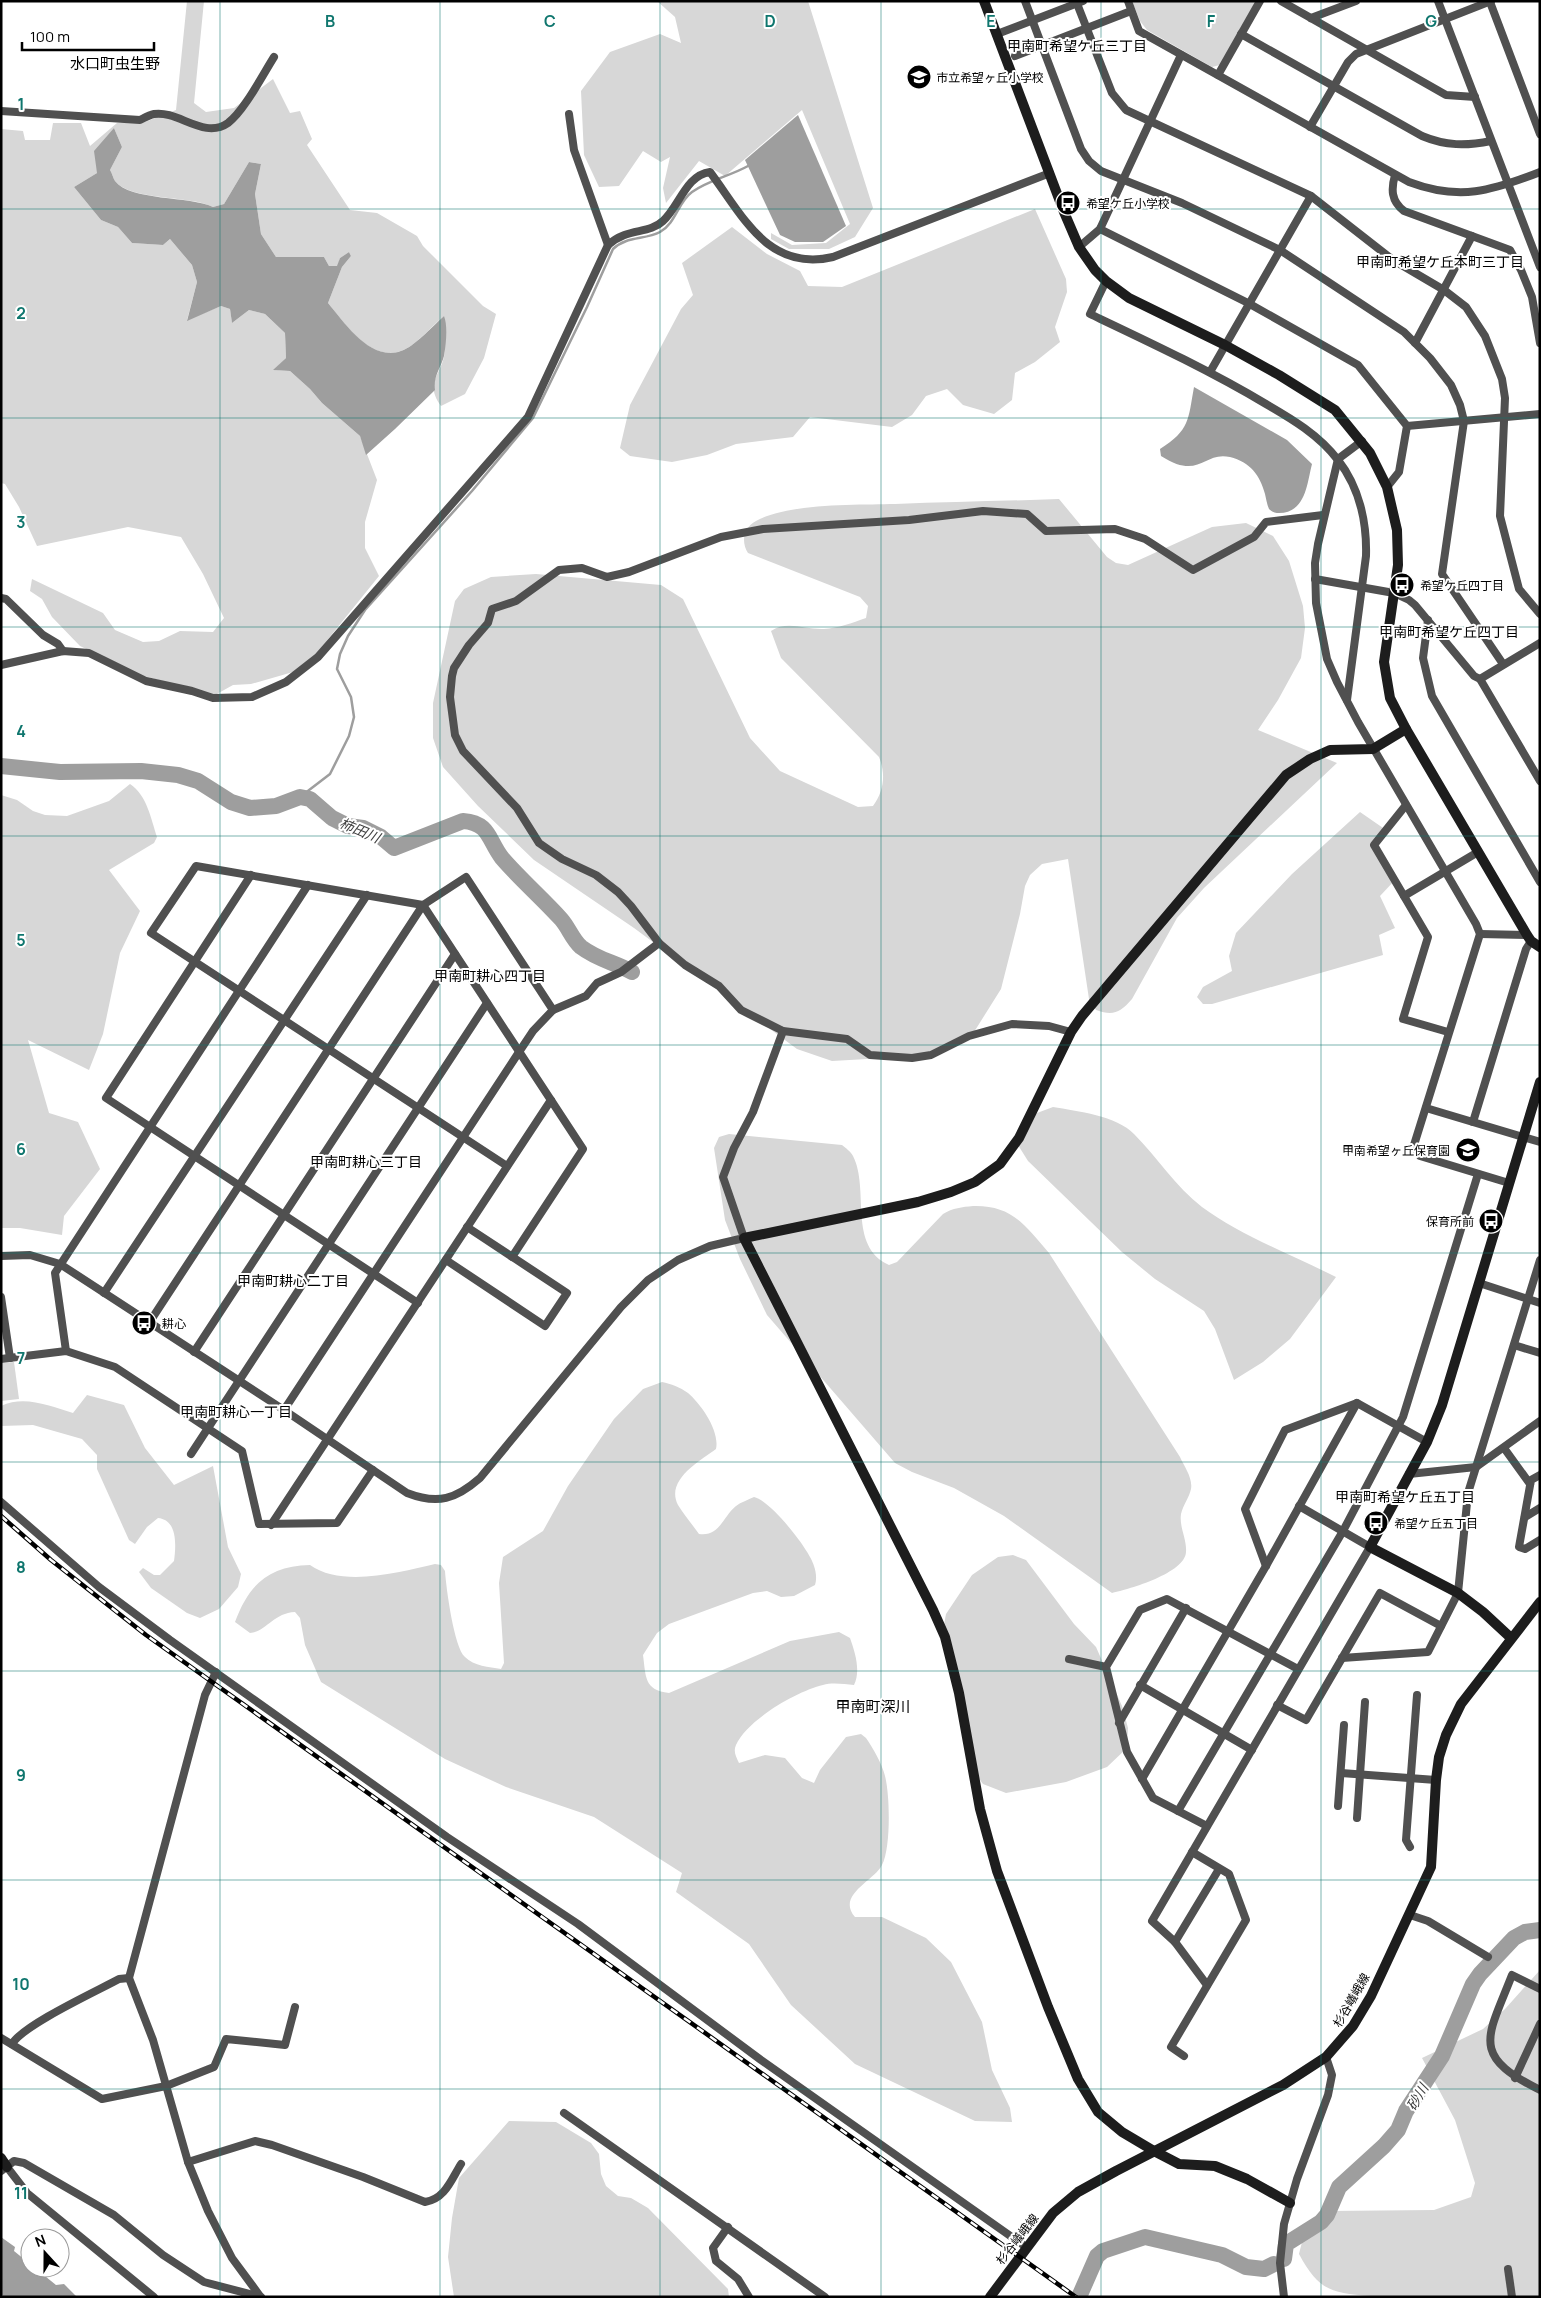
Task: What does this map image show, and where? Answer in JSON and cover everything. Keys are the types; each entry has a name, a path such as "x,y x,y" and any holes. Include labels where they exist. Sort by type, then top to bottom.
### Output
{"street":[{"path":"984,1 1050,173 1086,259 1106,282 1129,298 1226,345 1335,410 1362,441 1388,487 1398,540 1394,593 1384,649 1385,675 1393,706 1532,941"},
{"path":"1025,1 1085,155 1101,171 1182,203 1280,250 1404,332 1430,358 1451,385 1460,405 1464,421 1442,574 1503,664"},
{"path":"1128,1 1139,31 1394,175 1423,187 1451,193 1488,191 1540,172"},
{"path":"1218,75 1260,1"},
{"path":"1281,1 1446,95 1475,97"},
{"path":"1311,18 1356,1"},
{"path":"1438,1 1540,267"},
{"path":"997,34 1079,2 1087,28 1115,98 1126,110 1311,196 1393,260 1444,290 1471,312 1494,356 1503,386 1504,418 1500,516 1520,589 1540,614"},
{"path":"1310,127 1351,58 1366,49 1490,2 1540,134"},
{"path":"1015,56 1132,11"},
{"path":"1241,34 1429,139 1459,146 1491,142"},
{"path":"1080,247 1100,229 1181,54"},
{"path":"1,110 140,120 155,114 173,116 204,129 226,125 237,115 274,58"},
{"path":"569,114 574,150 608,245"},
{"path":"1,665 62,651 89,653 146,681 192,691 213,698 252,697 286,682 318,657 528,418 608,245 616,237 626,233 653,228 662,223 687,187 703,173 710,172 712,174 763,242 782,254 813,260 833,256 1050,173"},
{"path":"1394,175 1392,192 1399,207 1409,214 1510,250 1532,297 1540,343"},
{"path":"1210,372 1311,196"},
{"path":"1100,229 1248,303 1358,366 1407,426 1399,472 1388,487"},
{"path":"1415,343 1472,236"},
{"path":"1106,282 1090,314 1210,372 1298,423 1338,460 1361,506 1366,536 1362,587 1347,700"},
{"path":"1407,426 1540,414"},
{"path":"1362,441 1338,460 1323,515 1315,563 1316,603 1327,659 1373,749 1476,924 1480,934 1414,1145 1420,1156 1509,1183"},
{"path":"1071,1032 1049,1026 1012,1024 970,1036 931,1055 912,1058 870,1054 847,1039 783,1031 741,1010 719,986 685,964 659,943 618,892 596,875 562,859 539,843 517,808 463,751 455,735 450,697 454,668 469,645 488,623 492,610 516,601 559,570 582,568 607,577 629,572 721,537 763,529 909,520 983,511 1027,514 1046,531 1115,529 1145,539 1193,570 1254,537 1266,522 1323,515"},
{"path":"1315,579 1394,593 1415,605 1474,676 1480,678 1540,781"},
{"path":"1,598 6,599 43,635 58,644 62,651"},
{"path":"1428,620 1423,658 1424,672 1432,696 1540,882"},
{"path":"1480,678 1540,643"},
{"path":"1,1256 30,1255 60,1264 284,1410 407,1493 438,1500 458,1495 480,1478 621,1307 648,1280 678,1260 710,1246 918,1202 975,1182 1000,1164 1019,1138 1071,1032 1082,1016 1286,776 1310,759 1330,750 1373,749 1406,729"},
{"path":"1406,805 1374,845 1428,937 1403,1018 1448,1032"},
{"path":"1404,896 1478,852"},
{"path":"507,1166 284,1018 151,933 196,866 423,905 583,1149 512,1257"},
{"path":"251,874 106,1098 418,1303"},
{"path":"149,1323 238,1184 423,905 466,876 553,1010"},
{"path":"66,1351 54,1273 308,885"},
{"path":"104,1293 367,895"},
{"path":"1480,934 1532,941"},
{"path":"1473,1122 1526,949 1532,941"},
{"path":"284,1410 533,1031 553,1010 586,996 597,984 621,972 659,943"},
{"path":"194,1352 455,954"},
{"path":"191,1454 487,1003"},
{"path":"783,1031 753,1112 734,1148 724,1177 744,1238 945,1637 959,1693 980,1809 997,1871 1048,2007 1078,2079 1098,2112 1122,2132 1154,2151 1179,2164 1216,2166 1247,2178 1290,2203"},
{"path":"1208,1984 1175,1942 1152,1920 1370,1546 1426,1442 1442,1405 1540,1082"},
{"path":"271,1525 551,1100"},
{"path":"1426,1108 1540,1142"},
{"path":"1178,1811 1343,1531 1398,1427 1422,1359 1478,1174"},
{"path":"446,1260 546,1326 567,1293 467,1227"},
{"path":"1342,1658 1428,1652 1458,1594 1468,1493 1540,1260"},
{"path":"1478,1283 1540,1303"},
{"path":"1,1296 10,1358"},
{"path":"1514,1344 1540,1353"},
{"path":"1,1359 66,1351 115,1367 242,1451 258,1524 337,1523 373,1470"},
{"path":"1356,1403 1426,1442"},
{"path":"1142,1779 1266,1566 1356,1403"},
{"path":"1266,1566 1245,1509 1284,1430 1356,1403"},
{"path":"1409,1474 1476,1467 1540,1421"},
{"path":"1504,1448 1530,1484"},
{"path":"1540,1475 1531,1480 1518,1547 1525,1549 1540,1540"},
{"path":"1,1502 103,1590 447,1837 578,1924 761,2060 1026,2247"},
{"path":"1299,1506 1458,1594 1483,1612 1511,1638"},
{"path":"1525,1517 1540,1508"},
{"path":"1277,1705 1306,1720 1380,1593 1441,1626"},
{"path":"1207,1826 1153,1798 1127,1752 1106,1667 1140,1610 1167,1600 1186,1608 1298,1669"},
{"name":"杉谷嶬峨線","path":"990,2297 1053,2213 1078,2192 1284,2085 1326,2057 1353,2026 1410,1915 1431,1867 1439,1757 1454,1718 1462,1704 1540,1602"},
{"path":"1119,1723 1186,1608"},
{"path":"1069,1658 1106,1667"},
{"path":"216,1672 205,1695 129,1978 153,2040 188,2162 208,2211 232,2258 261,2297"},
{"path":"1140,1686 1252,1750"},
{"path":"1410,1847 1406,1840 1417,1696"},
{"path":"1357,1818 1365,1702"},
{"path":"1338,1806 1344,1725"},
{"path":"1341,1773 1436,1780"},
{"path":"1184,2056 1172,2047 1246,1920 1229,1874 1192,1852"},
{"path":"1175,1942 1219,1868"},
{"path":"1410,1915 1428,1921 1488,1957"},
{"path":"1540,1990 1512,1975 1490,2034 1490,2045 1500,2065 1515,2078 1540,2090"},
{"path":"12,2044 14,2039 34,2024 119,1979 129,1978"},
{"path":"1,2038 102,2099 166,2086 214,2067 226,2039 285,2045 295,2008"},
{"path":"1515,2078 1540,2024"},
{"path":"1284,2297 1280,2263 1284,2224 1328,2096 1332,2075 1326,2057"},
{"path":"564,2113 825,2297"},
{"path":"188,2162 255,2141 272,2145 363,2177 425,2202 433,2201 442,2196 461,2164"},
{"path":"154,2297 27,2193 3,2165 14,2161 24,2163 114,2216 163,2254 204,2282 261,2297"},
{"path":"728,2227 713,2248 716,2261 738,2279 749,2297"},
{"path":"1508,2268 1512,2297"}],"shaded area":[{"path":"187,1 204,1 194,103 206,112 234,108 273,79 290,113 300,111 312,139 307,145 350,210 377,213 417,236 423,246 483,306 496,314 484,358 465,394 441,406 436,398 434,386 444,357 444,316 416,342 399,352 387,353 364,343 328,303 342,267 351,256 349,252 340,258 338,266 329,266 324,257 276,257 261,234 255,194 261,164 249,162 224,204 213,207 203,203 133,192 115,181 110,170 122,147 114,128 97,173 74,187 101,220 118,227 132,243 163,245 170,239 192,265 197,282 187,320 221,306 230,309 232,323 249,310 265,314 285,333 286,358 274,370 290,371 322,403 360,436 377,480 365,522 365,548 379,576 316,654 293,672 251,684 233,685 215,695 140,675 80,646 52,617 42,599 30,591 32,579 103,613 115,630 143,642 159,641 180,631 213,632 224,618 203,574 181,537 128,527 37,546 19,507 5,484 1,483 1,129 23,131 25,140 50,140 53,123 81,123 90,146 117,123 145,122 176,110"},
{"path":"657,1 808,1 873,208 855,237 829,249 789,249 771,239 771,233 792,245 826,243 850,224 802,110 725,176 699,161 666,203 663,188 670,157 661,162 643,151 619,186 599,187 584,155 581,91 610,52 660,34 681,43 675,17"},
{"path":"1132,1 1256,1 1220,65 1212,67 1147,30 1140,21"},
{"path":"798,115 846,226 823,242 795,242 780,235 745,160"},
{"path":"114,128 122,147 110,170 115,181 133,192 190,201 213,207 224,204 249,162 261,164 255,194 261,234 276,257 324,257 329,266 337,266 340,258 349,252 351,256 342,267 328,303 364,343 387,353 399,352 416,342 444,316 446,330 444,356 435,380 435,390 366,455 360,436 322,403 310,389 290,371 273,370 286,358 285,333 265,314 249,310 232,323 230,309 221,306 187,321 197,282 192,265 170,239 163,245 132,243 118,227 101,220 74,187 97,173 94,151"},
{"path":"1035,209 1066,279 1067,292 1055,327 1060,342 1035,362 1015,373 1012,400 994,414 963,405 947,389 926,396 912,415 892,427 810,417 793,437 736,444 707,455 672,462 630,456 620,448 630,405 681,309 693,295 682,263 732,227 767,254 800,271 808,286 842,287"},
{"path":"1194,387 1287,440 1312,464 1304,496 1295,508 1288,512 1279,513 1270,510 1257,475 1249,466 1237,459 1221,456 1193,466 1184,466 1161,456 1160,449 1177,436 1186,423"},
{"path":"1059,499 1107,557 1116,563 1128,565 1212,527 1246,523 1273,536 1289,561 1303,606 1305,628 1301,658 1278,700 1258,730 1337,763 1204,888 1177,918 1132,999 1116,1012 1107,1013 1096,1010 1089,999 1068,859 1042,864 1030,875 1025,886 1001,989 969,1040 940,1050 902,1057 832,1061 797,1049 634,928 534,860 478,806 443,767 433,738 433,703 455,601 464,589 491,577 536,574 661,585 683,599 750,738 780,771 858,807 873,806 880,794 883,782 883,770 879,757 781,658 771,631 784,626 824,629 840,626 866,618 868,606 860,597 748,553 744,544 744,536 748,527 770,515 824,506"},
{"path":"130,784 141,794 157,837 154,843 109,870 140,911 120,953 103,1034 89,1070 28,1040 49,1113 78,1122 100,1169 64,1216 62,1235 20,1228 1,1228 1,795 17,800 33,811 45,815 67,816 109,801"},
{"path":"1360,812 1386,830 1374,845 1395,880 1380,896 1395,928 1379,935 1383,955 1212,1004 1203,1004 1197,997 1203,987 1232,971 1229,956 1236,933 1292,874"},
{"path":"1053,1107 1096,1115 1127,1128 1193,1199 1216,1217 1336,1277 1290,1339 1263,1362 1234,1380 1215,1329 1204,1311 1155,1279 1122,1252 1028,1161 1018,1145 1021,1128 1037,1113"},
{"path":"729,1134 842,1145 845,1147 853,1156 858,1169 862,1216 868,1245 876,1256 889,1265 897,1262 943,1214 954,1209 973,1206 998,1209 1008,1213 1025,1226 1049,1253 1188,1472 1191,1489 1181,1514 1186,1552 1183,1560 1177,1567 1155,1579 1112,1593 1004,1516 954,1488 912,1472 895,1463 767,1315 740,1259 725,1220 714,1148 719,1137"},
{"path":"14,1362 19,1399 1,1401 1,1363"},
{"path":"662,1382 688,1393 704,1411 715,1434 716,1449 686,1472 676,1487 675,1496 678,1505 699,1534 706,1534 717,1529 736,1506 754,1497 770,1507 797,1538 811,1559 815,1568 816,1578 815,1585 794,1596 781,1597 767,1591 753,1593 669,1624 657,1633 643,1655 648,1681 655,1689 669,1693 790,1641 839,1632 850,1638 857,1668 854,1685 827,1684 812,1688 787,1700 762,1717 742,1735 735,1747 736,1756 739,1763 765,1755 785,1758 802,1778 814,1783 820,1770 846,1737 861,1734 866,1738 882,1766 887,1785 889,1808 887,1847 882,1865 853,1895 850,1909 855,1917 882,1917 926,1938 951,1962 982,2022 992,2070 1010,2108 1012,2122 975,2121 855,2064 791,2005 749,1944 676,1892 682,1873 594,1817 506,1787 445,1759 321,1682 305,1645 300,1618 295,1612 287,1613 256,1632 250,1633 235,1622 247,1597 254,1588 272,1573 283,1569 310,1565 323,1572 338,1576 355,1577 389,1574 435,1564 441,1565 445,1571 451,1617 461,1651 465,1657 473,1662 482,1666 501,1669 504,1663 499,1583 503,1557 543,1531 568,1486 614,1419 643,1389"},
{"path":"87,1395 124,1405 145,1448 174,1485 213,1466 228,1547 241,1574 238,1587 219,1609 200,1618 187,1613 151,1588 139,1572 143,1568 154,1575 160,1575 174,1561 175,1541 172,1529 169,1523 158,1518 147,1527 135,1544 129,1540 97,1469 97,1455 82,1439 33,1425 1,1426 1,1406 19,1401 46,1405 73,1413"},
{"path":"1013,1555 1026,1560 1074,1624 1096,1647 1122,1706 1128,1728 1127,1748 1107,1767 1066,1782 1006,1793 983,1784 969,1765 943,1630 946,1614 972,1575 998,1557"},
{"path":"1540,1970 1540,2297 1371,2296 1336,2291 1320,2283 1313,2276 1299,2254 1307,2228 1320,2215 1328,2211 1434,2210 1471,2197 1475,2183 1455,2120 1422,2058 1483,2029 1505,2009"},
{"path":"509,2121 556,2122 591,2143 599,2154 601,2174 606,2186 618,2196 631,2198 648,2208 728,2289 729,2297 454,2297 448,2257 459,2178"},
{"path":"1,2237 15,2247 14,2251 20,2256 20,2278 47,2278 56,2285 64,2284 77,2297 4,2297 1,2294"}],"waterway":[{"path":"300,797 330,774 349,736 354,717 351,697 337,669 340,654 348,636 365,610 472,491 533,418 613,249 624,242 660,232 670,223 683,201 692,192 705,184 748,166"},
{"name":"柿田川","path":"1,766 60,772 141,771 178,775 198,781 231,802 250,808 276,806 300,797 310,799 332,818 348,826 363,828 381,837 394,848 463,821 472,822 484,829 502,858 561,919 581,947 632,972"},
{"name":"砂川","path":"1284,2259 1286,2244 1321,2222 1327,2215 1339,2187 1384,2146 1398,2130 1406,2111 1442,2056 1473,1984 1480,1974 1514,1938 1525,1932 1540,1930"},
{"name":"砂川","path":"1079,2297 1097,2256 1103,2251 1145,2237 1222,2255 1246,2267 1264,2269 1274,2264"}],"railway":[{"path":"1,1516 51,1560 146,1635 1076,2297"}],"place":[{"name":"市立希望ヶ丘小学校","path":"919,77"},
{"name":"希望ケ丘小学校","path":"1068,203"},
{"name":"希望ケ丘四丁目","path":"1402,585"},
{"name":"甲南希望ヶ丘保育園","path":"1468,1150"},
{"name":"保育所前","path":"1491,1221"},
{"name":"耕心","path":"144,1323"},
{"name":"希望ケ丘五丁目","path":"1376,1523"}],"district":[{"name":"甲南町希望ケ丘三丁目","path":"1077,45"},
{"name":"水口町虫生野","path":"115,63"},
{"name":"甲南町希望ケ丘本町三丁目","path":"1440,261"},
{"name":"甲南町希望ケ丘四丁目","path":"1449,631"},
{"name":"甲南町耕心四丁目","path":"490,975"},
{"name":"甲南町耕心三丁目","path":"366,1161"},
{"name":"甲南町耕心二丁目","path":"293,1280"},
{"name":"甲南町耕心一丁目","path":"236,1411"},
{"name":"甲南町希望ケ丘五丁目","path":"1405,1496"},
{"name":"甲南町深川","path":"873,1706"}]}
